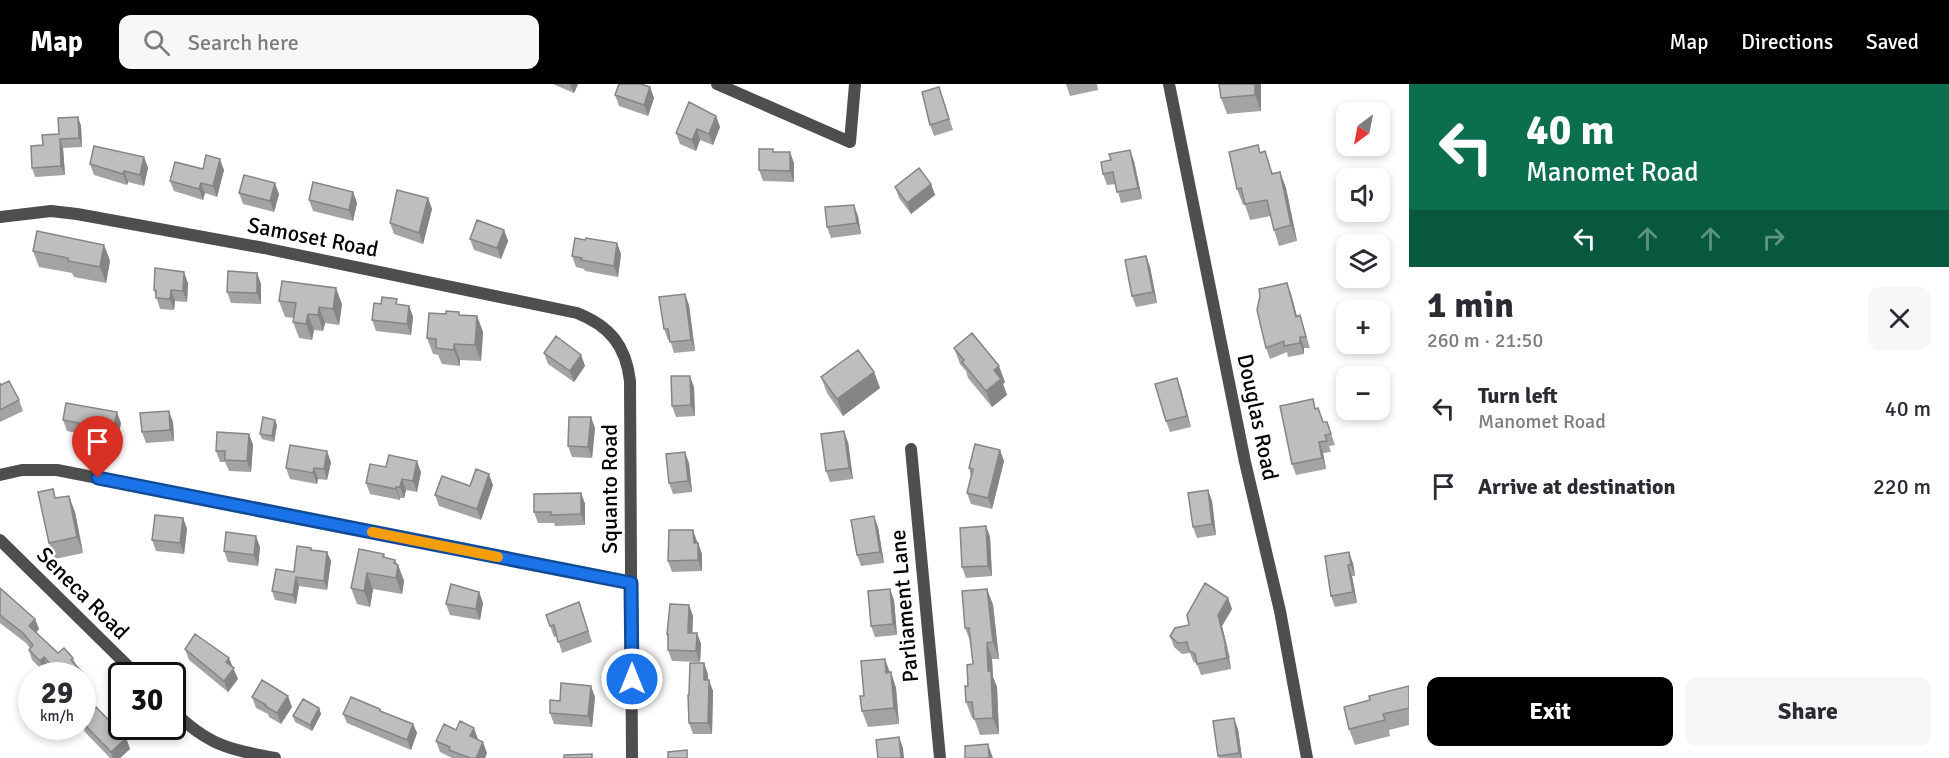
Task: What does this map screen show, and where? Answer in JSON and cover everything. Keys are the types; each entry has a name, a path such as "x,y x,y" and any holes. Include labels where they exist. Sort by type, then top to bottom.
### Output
{"street":[{"path":"717,84 850,142 855,84"},
{"name":"Douglas Road","path":"1169,84 1245,462 1280,611 1307,758"},
{"name":"Samoset Road","path":"0,217 60,211 264,248 577,313 587,317 610,334"},
{"name":"Squanto Road","path":"610,334 625,354 630,381 632,758"},
{"name":"Parliament Lane","path":"911,449 940,758"},
{"path":"0,476 22,470 57,470 631,583"},
{"name":"Seneca Road","path":"0,540 124,662"},
{"path":"186,723 213,742 232,749 275,758"}],"building":[{"path":"619,84 641,84 650,87 644,105 615,95"},
{"path":"1219,84 1255,84 1255,95 1221,98"},
{"path":"939,87 949,119 930,125 922,92"},
{"path":"689,102 716,116 709,134 697,129 692,140 676,133"},
{"path":"78,117 79,138 60,139 61,166 32,168 31,146 43,145 42,135 59,134 58,118"},
{"path":"1258,145 1260,153 1265,151 1272,174 1280,172 1291,225 1274,230 1267,200 1245,204 1241,188 1237,189 1229,152"},
{"path":"94,146 144,157 140,175 124,171 123,174 90,164"},
{"path":"759,149 790,152 790,171 759,170"},
{"path":"1130,150 1138,188 1117,192 1113,172 1103,174 1101,162 1111,160 1109,154"},
{"path":"206,155 220,159 213,186 201,183 199,189 170,181 175,162 203,169"},
{"path":"919,168 931,184 907,203 895,187"},
{"path":"244,175 275,183 270,201 239,193"},
{"path":"313,182 353,192 349,210 309,200"},
{"path":"397,190 428,198 419,233 390,223"},
{"path":"854,205 857,223 827,227 825,207"},
{"path":"477,220 504,230 497,248 470,239"},
{"path":"37,231 104,245 100,267 33,251"},
{"path":"575,238 617,243 614,266 581,260 582,258 572,256"},
{"path":"1146,256 1153,292 1132,296 1125,260"},
{"path":"155,268 184,272 183,291 171,290 170,299 156,298"},
{"path":"228,271 257,273 257,293 227,292"},
{"path":"282,281 336,288 333,309 319,307 318,315 308,314 306,324 293,322 296,303 279,301"},
{"path":"1287,283 1296,317 1300,315 1306,337 1300,337 1300,343 1284,346 1284,341 1266,348 1257,310 1259,289"},
{"path":"685,294 691,340 670,342 668,329 664,329 659,297"},
{"path":"382,297 397,299 396,304 409,306 407,324 372,320 374,303 381,304"},
{"path":"446,311 459,312 459,315 477,316 475,345 454,344 454,350 436,348 436,339 427,338 429,313 446,314"},
{"path":"972,333 999,366 994,370 1001,379 986,391 962,362 964,360 954,348"},
{"path":"556,336 581,355 570,371 544,353"},
{"path":"858,350 874,372 837,399 821,377"},
{"path":"671,376 690,376 691,405 672,406"},
{"path":"1177,378 1187,416 1166,421 1155,384"},
{"path":"9,381 19,400 0,410 0,383 1,385"},
{"path":"1313,399 1315,409 1318,408 1323,422 1327,422 1331,434 1325,435 1327,441 1319,442 1322,458 1292,464 1280,406"},
{"path":"66,403 117,412 113,431 78,426 79,423 63,420"},
{"path":"169,411 170,430 142,432 140,413"},
{"path":"263,417 275,420 272,436 260,434"},
{"path":"569,417 591,417 588,447 568,446"},
{"path":"844,431 849,468 826,471 821,434"},
{"path":"217,432 249,434 247,461 225,460 225,451 216,451"},
{"path":"975,444 1000,450 988,498 967,493 973,469 969,468"},
{"path":"290,445 327,451 324,469 314,468 313,473 286,468"},
{"path":"685,452 688,481 669,483 666,454"},
{"path":"389,455 417,461 413,481 402,479 400,487 396,489 366,483 370,464 386,467"},
{"path":"476,469 489,474 477,509 435,495 442,476 470,486"},
{"path":"53,489 55,498 69,496 77,537 49,543 38,492"},
{"path":"1208,490 1212,524 1193,527 1188,493"},
{"path":"581,493 581,514 551,515 551,512 534,512 534,494"},
{"path":"155,515 183,518 180,543 152,540"},
{"path":"874,516 880,552 857,555 851,520"},
{"path":"986,526 988,566 962,567 960,528"},
{"path":"669,530 693,530 694,543 698,543 698,560 668,561"},
{"path":"226,532 256,536 254,555 224,551"},
{"path":"297,546 327,552 324,581 296,577 293,595 272,591 276,569 294,572"},
{"path":"359,549 384,554 383,557 395,560 394,563 398,565 396,578 367,573 364,591 351,588"},
{"path":"1349,552 1351,565 1348,565 1353,592 1331,596 1325,556"},
{"path":"1205,583 1228,598 1218,615 1227,658 1197,664 1195,654 1189,650 1187,642 1178,643 1170,636 1175,628 1189,625 1187,615"},
{"path":"451,584 479,592 476,609 446,604"},
{"path":"0,588 35,619 29,626 58,653 64,648 73,658 71,660 73,662 48,662 44,657 40,661 29,650 33,645 23,633 0,615"},
{"path":"890,589 893,624 871,626 868,591"},
{"path":"987,589 993,642 987,643 993,718 974,719 972,702 966,702 967,665 973,664 969,628 965,628 962,591"},
{"path":"579,602 588,631 558,642 554,625 550,626 546,615"},
{"path":"670,604 689,605 688,633 697,633 696,651 668,650"},
{"path":"195,634 229,658 226,662 234,668 224,681 185,649"},
{"path":"885,659 886,673 891,672 894,708 862,711 860,696 864,696 861,661"},
{"path":"690,663 704,663 704,680 709,680 708,723 689,723"},
{"path":"262,680 288,696 277,713 252,697"},
{"path":"561,683 591,686 588,716 550,713 550,700 560,701"},
{"path":"1409,686 1409,708 1383,714 1385,720 1349,729 1344,707 1370,700 1369,696"},
{"path":"351,697 413,724 407,740 343,714"},
{"path":"303,699 319,708 310,725 293,716"},
{"path":"96,707 108,719 108,740 124,740 111,752 96,736"},
{"path":"1234,718 1239,753 1218,756 1213,721"},
{"path":"460,721 474,728 470,736 483,742 476,758 449,750 450,747 436,741 444,724 456,730"},
{"path":"899,737 901,758 878,758 876,740"},
{"path":"988,744 989,758 965,758 965,746"},
{"path":"687,750 687,758 668,758 668,752"},
{"path":"592,754 592,758 564,758 564,755"}],"slow traffic":[{"path":"372,532 498,557"}],"route":[{"path":"98,478 631,583 632,679"}]}
